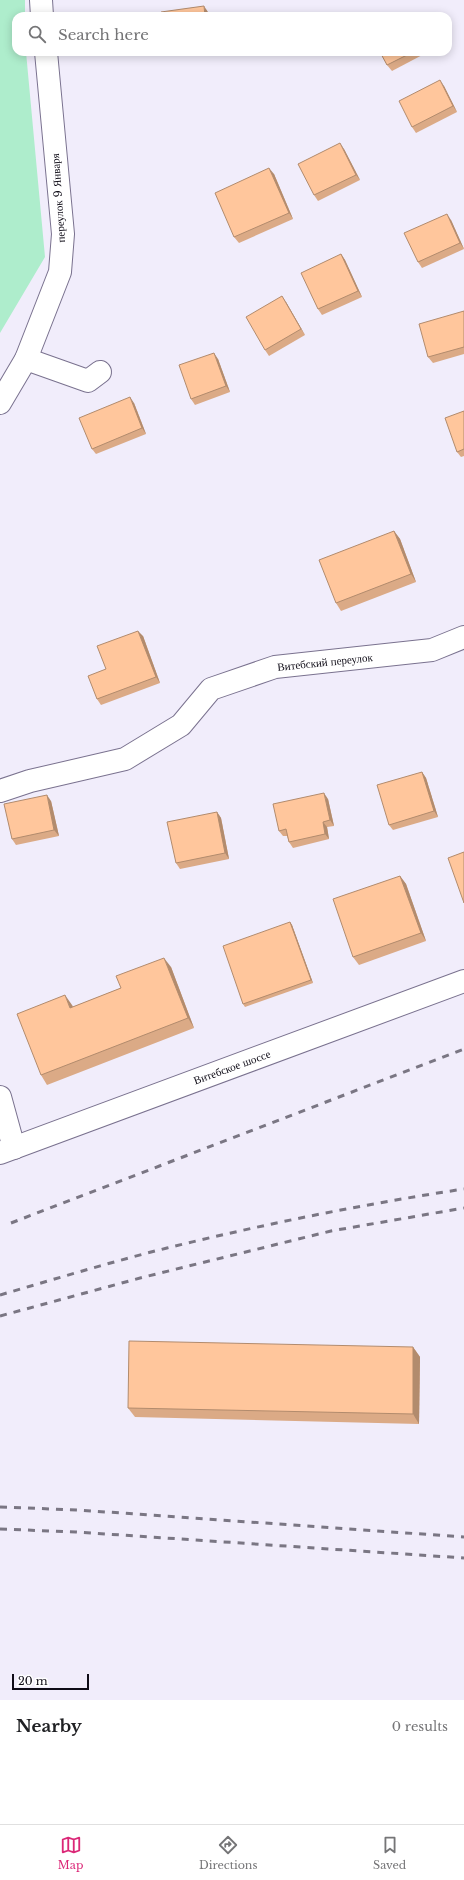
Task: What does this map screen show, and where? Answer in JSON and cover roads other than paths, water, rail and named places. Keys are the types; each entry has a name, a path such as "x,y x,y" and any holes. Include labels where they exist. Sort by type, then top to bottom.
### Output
{"street":[{"path":"41,0 42,12"},
{"name":"переулок 9 Января","path":"0,403 26,359 60,272 63,234 46,56"},
{"path":"26,359 88,380 100,372"},
{"name":"Витебский переулок","path":"0,791 30,781 125,759 181,725 211,689 275,666 432,650 464,637"},
{"name":"Витебское шоссе","path":"7,1150 464,981"},
{"path":"0,1096 7,1150"}],"railway":[{"path":"11,1223 464,1049"},
{"path":"0,1295 125,1259 204,1239 352,1208 464,1189"},
{"path":"0,1316 144,1277 331,1231 464,1208"},
{"path":"0,1507 78,1510 464,1537"},
{"path":"0,1529 76,1532 464,1558"}]}
